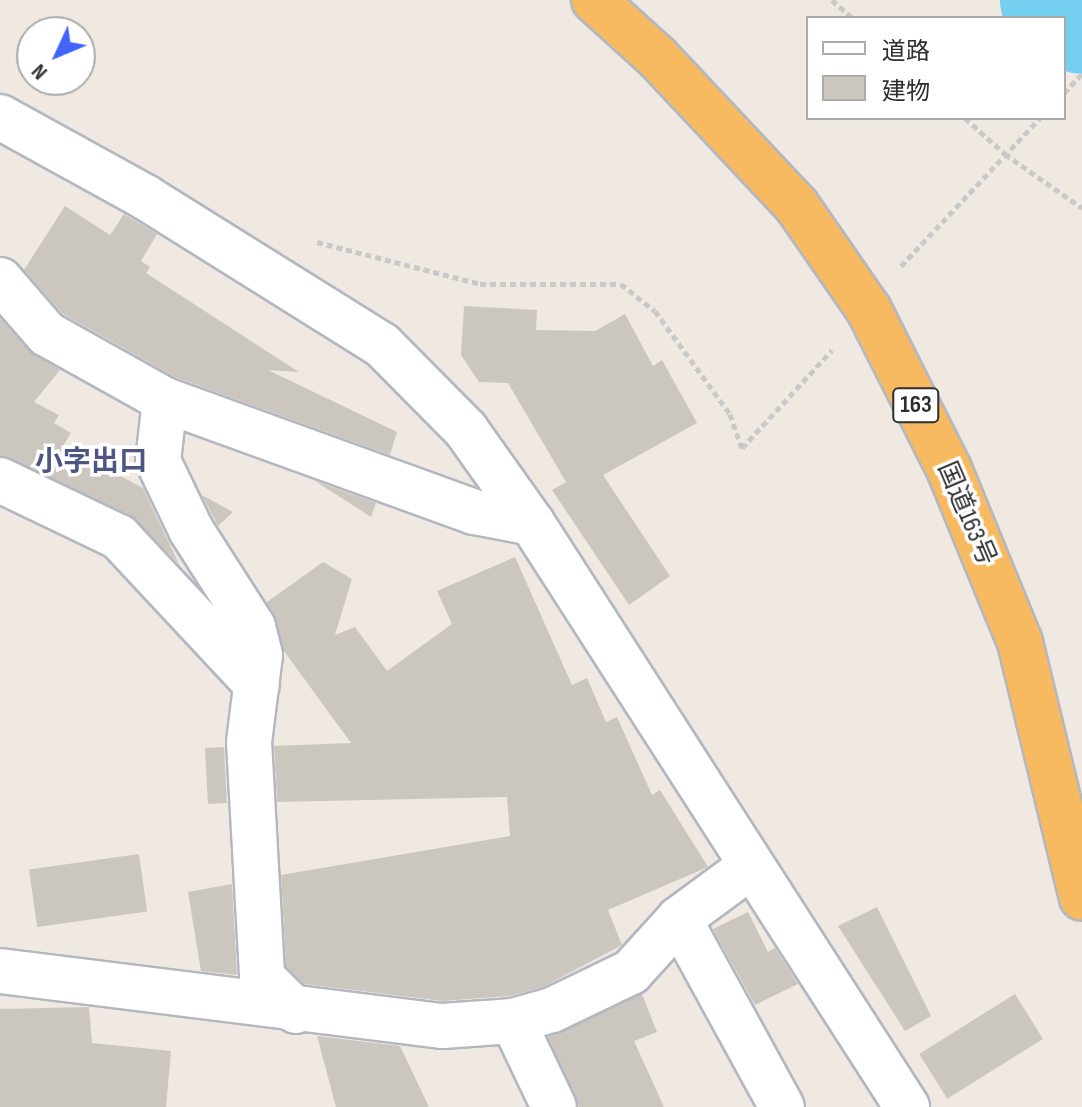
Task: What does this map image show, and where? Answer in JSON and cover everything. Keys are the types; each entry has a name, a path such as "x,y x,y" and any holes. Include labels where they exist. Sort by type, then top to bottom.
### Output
{"highway":[{"name":"国道163号","path":"594,0 658,58 797,206 867,307 949,469 1020,642 1082,898"}],"street":[{"path":"0,117 145,197 382,345 466,430 532,523 907,1107"},
{"path":"0,280 47,334 165,400 474,512 532,523"},
{"path":"165,400 158,461 191,530 253,627 260,655 249,742 262,977 296,1011"},
{"path":"0,480 119,537 257,685"},
{"path":"0,971 296,1011 442,1026 513,1021 552,1010 631,972 679,919 751,866"},
{"path":"679,919 782,1107"},
{"path":"513,1021 554,1107"}],"path":[{"path":"832,0 851,16"},
{"path":"1066,91 1082,74"},
{"path":"967,120 1005,154 1082,208"},
{"path":"301,236 480,284 621,284 655,311 730,414 742,448 1038,120"}],"building":[{"path":"65,206 110,235 124,214 157,234 141,261 150,267 146,273 299,372 268,370 397,432 390,455 175,377 63,314 24,270"},
{"path":"464,306 537,310 536,330 595,331 625,314 653,366 662,360 697,423 603,475 670,576 629,605 552,490 566,482 508,383 479,382 461,355"},
{"path":"0,318 29,351 60,370 34,402 59,415 54,423 71,433 63,446 143,488 179,564 130,515 0,455"},
{"path":"315,481 376,503 371,517"},
{"path":"202,495 233,512 218,526"},
{"path":"515,557 572,685 587,678 606,722 617,717 652,795 660,790 708,867 608,910 622,945 543,987 509,996 443,1001 304,984 286,966 281,875 510,836 507,797 277,802 274,746 351,743 284,651 267,602 323,562 352,579 335,635 355,627 387,671 452,624 437,591"},
{"path":"224,747 227,803 208,804 205,748"},
{"path":"139,854 147,911 37,927 29,869"},
{"path":"232,884 237,975 201,971 188,892"},
{"path":"877,907 931,1016 905,1031 838,926"},
{"path":"748,912 768,952 775,948 798,984 755,1005 713,929"},
{"path":"642,994 657,1032 634,1041 664,1107 579,1107 548,1037"},
{"path":"1015,994 1043,1039 947,1099 919,1054"},
{"path":"89,1007 92,1043 171,1051 166,1107 0,1107 0,1009"},
{"path":"317,1036 400,1046 429,1107 336,1107"}],"waterway":[{"path":"1049,0 1082,25"}],"district":[{"name":"小字出口","path":"91,462"}]}
